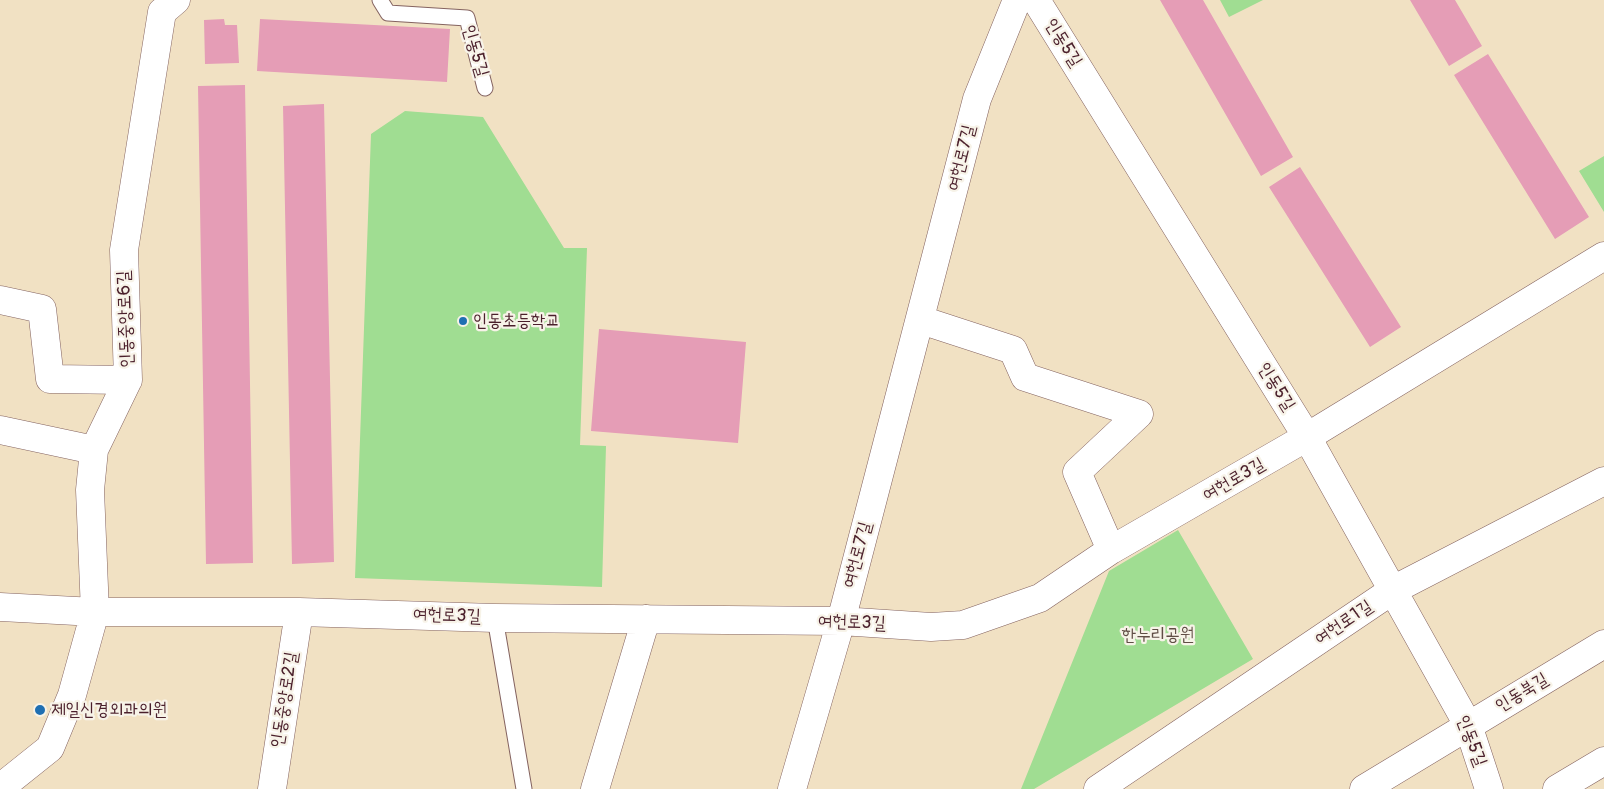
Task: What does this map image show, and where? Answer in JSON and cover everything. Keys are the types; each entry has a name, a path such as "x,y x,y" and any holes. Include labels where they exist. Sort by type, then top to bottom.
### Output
{"street":[{"name":"인동중앙로6길","path":"0,788 50,748 72,695 95,612 90,490 94,450 128,380 124,250 162,12 176,0"},
{"name":"여헌로7길","path":"792,789 841,621 921,320 977,99 1017,0"},
{"name":"인동5길","path":"1036,0 1307,437 1468,725 1489,789"},
{"name":"여헌로3길","path":"0,607 95,612 299,612 495,618 841,621 931,627 963,625 1040,598 1111,550 1307,437 1604,256"},
{"path":"0,300 42,310 50,379 128,380"},
{"path":"921,320 1013,350 1025,377 1139,414 1077,472 1111,550"},
{"path":"0,430 94,450"},
{"name":"여헌로1길","path":"1098,789 1392,590 1604,481"},
{"name":"인동중앙로2길","path":"272,789 299,612"},
{"path":"595,789 646,619"},
{"name":"인동북길","path":"1364,789 1604,644"},
{"path":"1557,789 1604,761"}],"lane":[{"name":"인동5길","path":"380,0 388,13 467,18 485,88"},
{"path":"495,618 524,789"}],"green space":[{"path":"1220,0 1263,0 1229,17"},
{"path":"405,111 483,117 564,248 587,248 580,445 606,446 602,587 355,578 371,134"},
{"path":"1604,156 1604,212 1579,171"},
{"name":"한누리공원","path":"1178,530 1253,659 1034,789 1021,789 1109,571"}],"building":[{"path":"1160,0 1203,0 1293,157 1261,176"},
{"path":"1410,0 1455,0 1482,46 1449,66"},
{"path":"224,19 225,25 237,25 239,63 205,64 204,20"},
{"path":"260,19 450,29 447,82 257,71"},
{"path":"1488,54 1589,217 1555,239 1454,75"},
{"path":"245,85 253,563 206,564 198,86"},
{"path":"324,104 334,562 292,564 283,106"},
{"path":"1300,167 1401,327 1370,347 1269,187"},
{"path":"599,329 746,342 738,443 591,431"}],"place":[{"name":"인동초등학교","path":"463,321"},
{"name":"제일신경외과의원","path":"40,710"}]}
